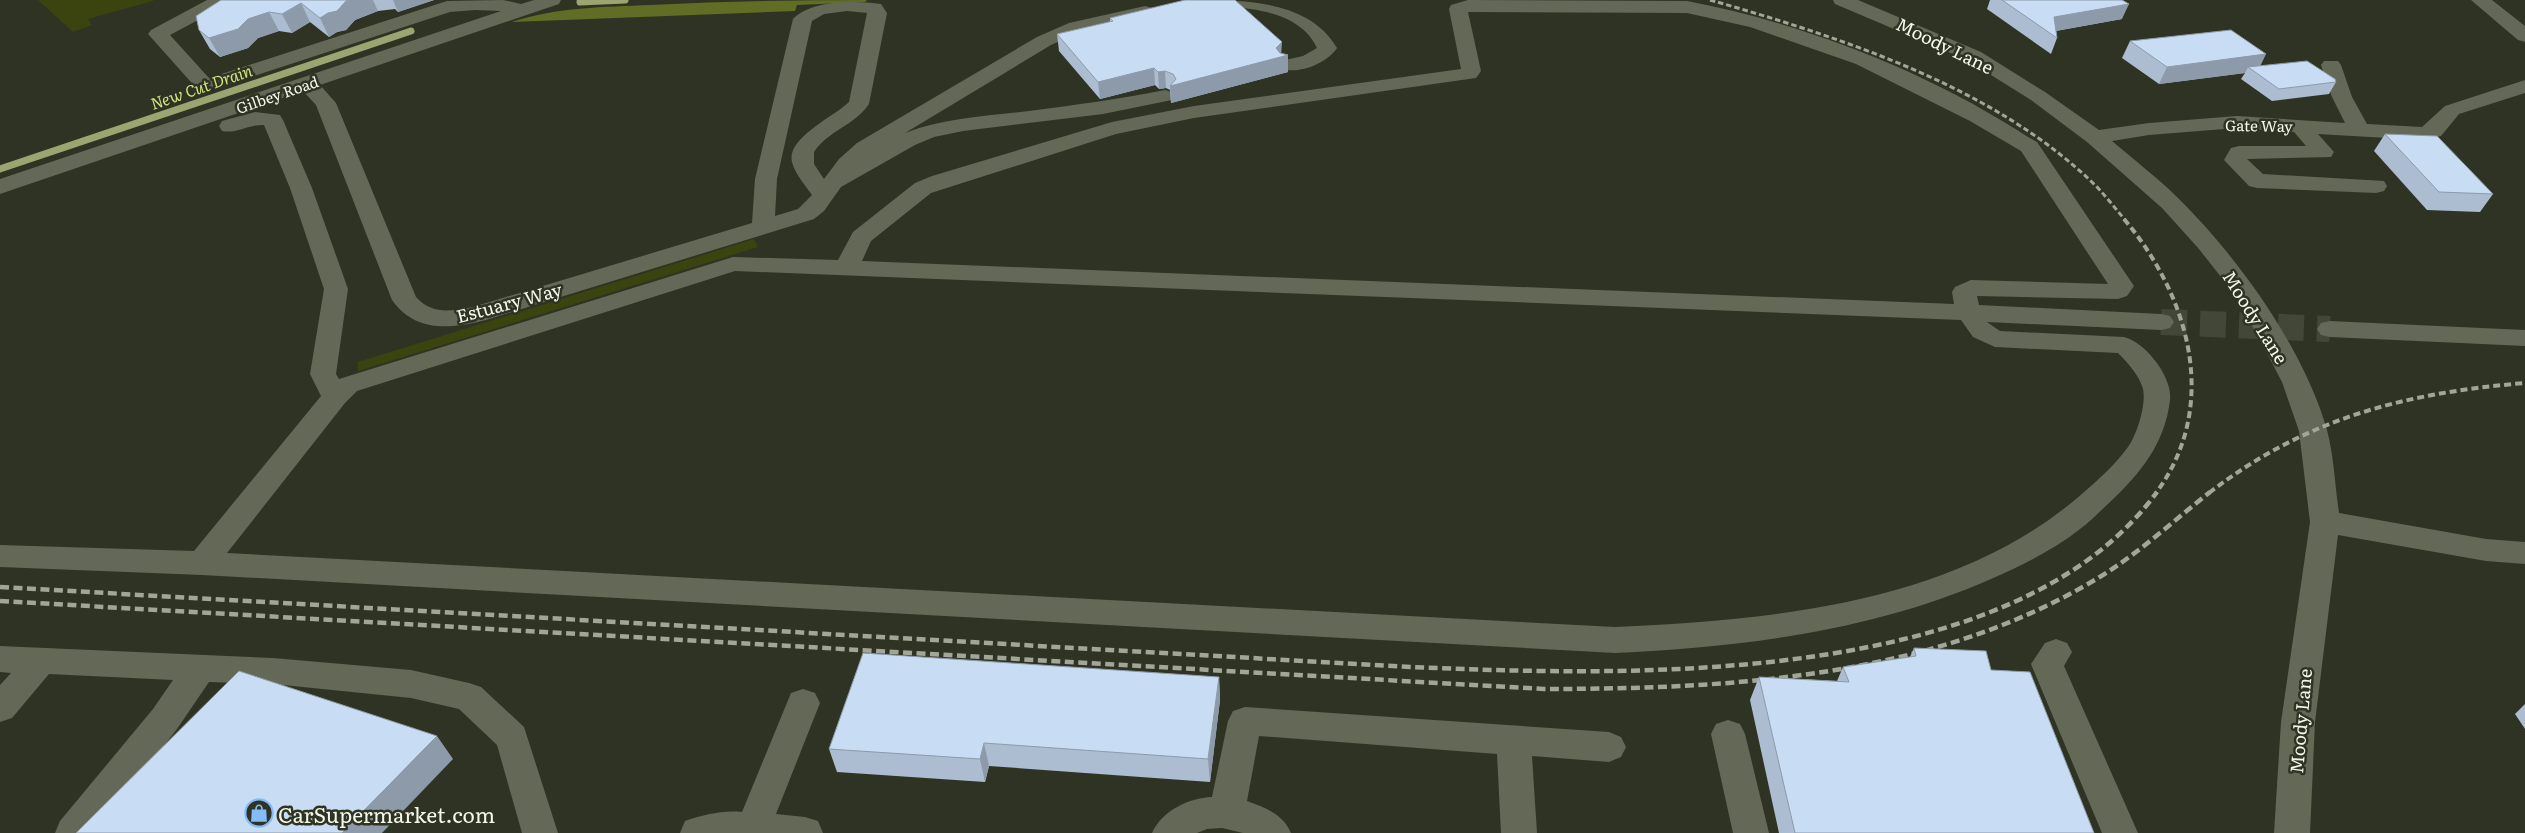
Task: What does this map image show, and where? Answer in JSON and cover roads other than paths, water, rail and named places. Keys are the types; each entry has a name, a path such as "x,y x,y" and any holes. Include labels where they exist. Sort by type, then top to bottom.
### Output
{"street":[{"path":"221,0 158,34 205,86 443,3 502,4 522,10"},
{"name":"Gilbey Road","path":"0,186 552,0"},
{"name":"Moody Lane","path":"1842,0 1974,56 2038,96 2095,137 2170,203 2207,244 2242,288 2270,334 2295,382 2313,431 2325,522 2298,722 2292,833"},
{"path":"2480,0 2525,36"},
{"path":"828,189 847,164 865,148 1044,41 1076,27 1206,1 1255,3 1277,8 1297,16 1314,27 1326,41 1327,48 1323,54 1312,60 1288,66"},
{"path":"0,556 202,563 1614,640 1680,639 1778,626 1887,605 1975,574 2045,538 2100,497 2134,461 2154,425 2157,389 2132,350 2124,345 1995,338 1980,330 1964,299 1964,292 1971,288 2108,292 2118,291 2122,286 2028,147 2010,134 1935,93 1869,63 1792,34 1714,11 1687,7 1468,6 1458,9 1471,71 1469,74 1194,112 1119,126 958,175 923,188 876,224 861,237 847,267"},
{"path":"763,228 766,179 803,18 817,10 830,8 874,8 877,12 859,104 851,114 811,140 802,149 802,159 828,189"},
{"path":"2331,65 2342,97 2360,131"},
{"name":"Estuary Way","path":"307,84 326,102 405,300 413,311 431,318 455,319 477,314 763,228 806,214 816,206 828,189"},
{"name":"Gate Way","path":"2095,137 2149,129 2237,122 2299,125 2360,131 2428,132 2473,124 2496,95 2525,86"},
{"path":"828,189 907,140 928,132 963,125 1103,108 1164,96"},
{"path":"0,206 241,122 255,118 272,120 301,188 336,289 323,374 335,397"},
{"path":"2299,125 2323,152 2239,153 2235,160 2257,181 2376,186"},
{"path":"202,563 335,397 348,385 361,379 733,264 749,263 2161,322"},
{"path":"2330,329 2525,338"},
{"path":"2325,522 2468,548 2525,553"},
{"path":"2056,652 2047,664 2120,833"},
{"path":"0,659 273,671 411,684 469,697 512,738 540,833"},
{"path":"0,708 42,660"},
{"path":"73,833 165,719 200,668"},
{"path":"752,828 803,702"},
{"path":"1227,812 1245,721 1608,748"},
{"path":"1728,734 1751,833"},
{"path":"1514,741 1518,833"},
{"path":"1170,833 1188,819 1207,813 1227,812 1246,816 1263,824 1273,833"},
{"path":"698,833 728,827 805,833"}],"waterway":[{"name":"New Cut Drain","path":"580,2 625,0"},
{"name":"New Cut Drain","path":"0,169 411,31"}],"tunnel":[{"path":"2161,322 2330,329"}],"railway":[{"path":"1710,0 1813,31 1865,50 1916,71 1966,95 2014,122 2058,153 2098,188 2125,220"},
{"path":"2124,219 2147,249 2166,282 2180,316 2189,352 2192,388 2188,424 2176,459 2156,493"},
{"path":"2209,493 2246,467 2282,446 2320,428 2358,414 2398,402 2439,394 2525,383"},
{"path":"0,601 1544,689 1685,686 1827,671 1896,658 1964,639 2030,613 2093,581 2139,550 2210,492"},
{"path":"0,587 1410,667 1599,671 1705,668 1812,657 1915,636 2010,604 2093,556 2156,493"}],"place":[{"name":"CarSupermarket.com","path":"259,813"}]}
